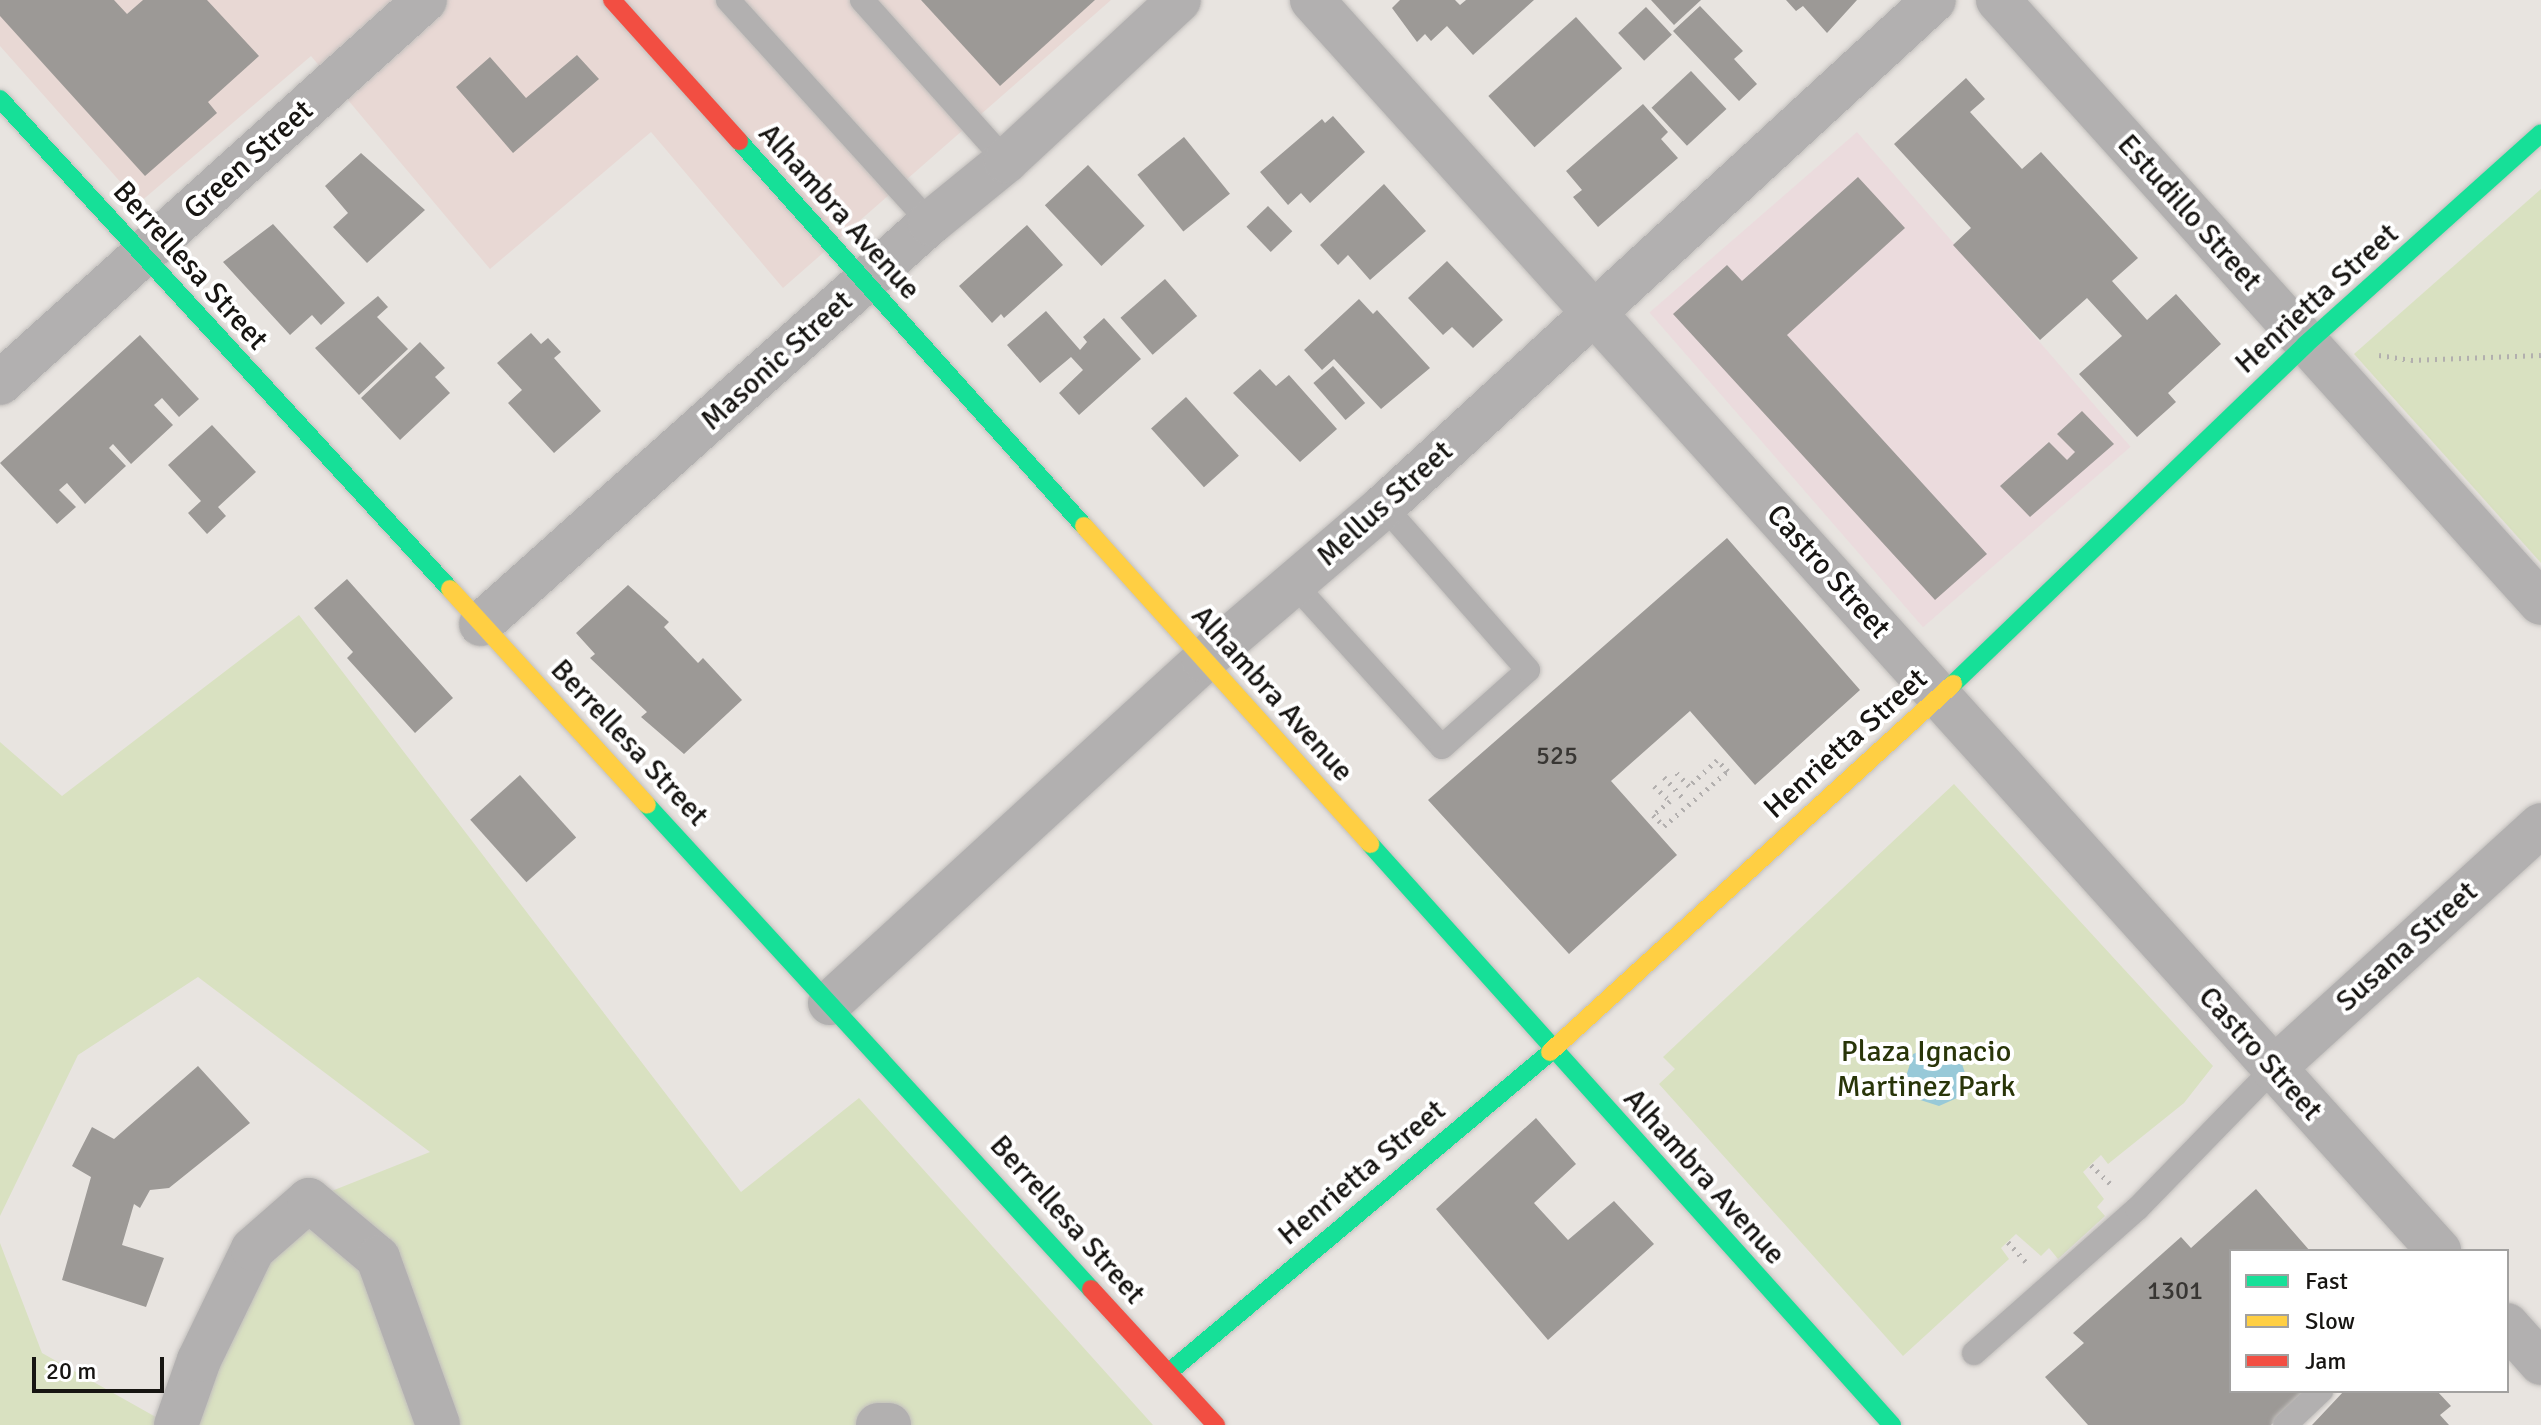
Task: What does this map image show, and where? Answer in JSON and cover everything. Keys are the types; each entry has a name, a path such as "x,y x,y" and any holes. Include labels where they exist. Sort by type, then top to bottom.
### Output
{"main road":[{"name":"Alhambra Avenue","path":"612,0 1884,1422"},
{"name":"Berrellesa Street","path":"0,99 1216,1425"},
{"name":"Henrietta Street","path":"1168,1373 1552,1050 1939,697 2305,345 2541,133"}],"street":[{"name":"Green Street","path":"0,383 425,0"},
{"name":"Masonic Street","path":"481,624 930,223 1006,161 1179,0"},
{"name":"Castro Street","path":"1312,0 2437,1249"},
{"name":"Mellus Street","path":"830,1003 1204,660 1384,506 1934,0"},
{"name":"Estudillo Street","path":"1998,0 2305,345 2541,603"},
{"name":"Susana Street","path":"2273,1069 2541,825"},
{"path":"176,1425 199,1360 253,1249 309,1200 378,1258 438,1425"},
{"path":"2509,1327 2541,1363"},
{"path":"878,1425 889,1425"}],"lane":[{"path":"728,0 930,223"},
{"path":"862,0 1006,161"},
{"path":"1294,584 1442,747 1528,670 1384,506"},
{"path":"1974,1353 2137,1209 2273,1069"},
{"path":"2285,1425 2319,1393"}],"path":[{"path":"2375,355 2411,360 2541,355"},
{"path":"1654,786 1670,801 1653,815 1664,826 1728,771 1717,760 1689,786 1673,769"},
{"path":"1664,777 1682,797"}],"shaded area":[{"path":"0,0 1111,0 783,288 651,132 490,269 311,56 139,203 0,46"},
{"path":"1857,132 2131,447 1923,627 1649,312"}],"green space":[{"path":"2541,189 2541,563 2354,354"},
{"path":"299,615 741,1192 859,1098 1153,1425 176,1425 199,1360 309,1200 430,1152 198,977 78,1055 0,1216 0,742 62,796"},
{"name":"Plaza Ignacio Martinez Park","path":"1954,784 2213,1066 2184,1103 2108,1164 2101,1155 2083,1172 2104,1199 2097,1207 2105,1216 2058,1259 2049,1248 2041,1256 2016,1234 2001,1248 2009,1259 1903,1356 1659,1084 1675,1069 1663,1057"},
{"path":"0,1243 42,1353 170,1425 0,1425"}],"water":[{"path":"1932,1047 1959,1055 1965,1073 1957,1098 1939,1106 1911,1097 1905,1080 1913,1054"}],"building":[{"path":"0,0 114,0 127,14 143,0 207,0 259,56 208,102 217,113 145,176 0,16"},
{"path":"921,0 1095,0 1000,86"},
{"path":"1400,0 1455,0 1460,5 1466,0 1534,0 1473,55 1447,26 1431,41 1425,34 1417,42 1392,8"},
{"path":"1651,0 1701,0 1674,25"},
{"path":"1786,0 1857,0 1827,33 1803,6 1796,11"},
{"path":"1700,6 1743,51 1734,59 1757,84 1739,101 1673,31"},
{"path":"1646,7 1672,35 1644,61 1618,33"},
{"path":"1576,17 1622,68 1534,147 1488,96"},
{"path":"577,55 599,79 513,153 456,87 490,57 526,98"},
{"path":"1691,71 1726,109 1687,146 1652,108"},
{"path":"1966,78 1985,99 1970,112 2022,169 2041,152 2138,258 2112,281 2147,320 2176,294 2221,344 2168,393 2176,402 2137,437 2079,374 2122,336 2087,298 2040,340 1953,245 1971,228 1894,144"},
{"path":"1643,104 1668,132 1661,139 1678,158 1598,227 1573,197 1582,190 1566,171"},
{"path":"1333,116 1365,152 1310,203 1301,193 1288,205 1260,172 1322,119 1325,123"},
{"path":"1184,137 1230,194 1183,231 1137,175"},
{"path":"361,153 425,210 367,263 333,227 348,213 325,186"},
{"path":"1088,165 1145,226 1101,266 1045,205"},
{"path":"1858,177 1905,228 1787,335 1987,554 1935,600 1673,314 1727,265 1742,281"},
{"path":"1384,184 1426,231 1370,280 1348,255 1338,265 1320,245"},
{"path":"1268,206 1292,231 1271,252 1246,227"},
{"path":"273,224 345,303 321,325 312,315 290,335 223,262"},
{"path":"1027,225 1063,265 1004,318 1001,314 992,323 959,286"},
{"path":"1447,261 1503,320 1473,348 1452,327 1443,335 1408,298"},
{"path":"1165,279 1197,316 1153,355 1120,318"},
{"path":"378,296 388,307 377,317 408,349 359,395 315,348"},
{"path":"1359,299 1373,314 1377,310 1430,368 1381,409 1334,359 1322,370 1304,350"},
{"path":"1046,311 1080,350 1087,342 1083,337 1104,318 1141,359 1079,415 1059,393 1083,370 1071,357 1040,383 1007,345"},
{"path":"531,333 541,344 548,338 561,352 554,358 601,411 554,453 508,403 522,390 497,363"},
{"path":"140,335 199,399 179,417 162,398 154,405 173,425 131,464 113,444 109,448 126,466 85,504 67,483 59,490 76,507 57,524 0,463"},
{"path":"420,342 445,368 435,377 450,393 400,440 361,398"},
{"path":"1333,366 1365,403 1346,420 1313,383"},
{"path":"1260,369 1276,386 1289,375 1337,429 1300,462 1233,393"},
{"path":"1186,397 1239,456 1204,487 1151,428"},
{"path":"2082,411 2114,444 2030,517 2000,486 2049,442 2067,460 2075,452 2057,434"},
{"path":"212,425 256,472 218,507 226,516 207,534 188,513 201,501 168,465"},
{"path":"1727,538 1860,690 1755,785 1690,711 1611,781 1677,855 1569,954 1428,800"},
{"path":"347,579 453,698 415,733 347,658 353,652 314,608"},
{"path":"628,585 669,622 664,627 698,663 703,658 742,700 684,754 641,717 647,712 590,658 595,654 576,633"},
{"path":"520,775 576,837 526,882 470,820"},
{"path":"198,1066 250,1123 169,1188 150,1190 140,1208 134,1204 122,1245 164,1258 146,1307 62,1280 91,1177 72,1166 92,1127 114,1139"},
{"path":"1536,1118 1576,1164 1534,1203 1568,1240 1614,1201 1654,1244 1548,1340 1436,1209"},
{"path":"2256,1189 2308,1249 2229,1249 2229,1393 2309,1393 2271,1425 2088,1425 2045,1377 2084,1343 2073,1333 2181,1237 2191,1248"},
{"path":"2342,1393 2439,1393 2451,1406 2440,1415 2449,1425 2312,1425"}],"traffic: fast":[{"path":"0,99 450,589"},
{"path":"1953,684 2305,345 2541,133"},
{"path":"739,141 1084,526"},
{"path":"647,805 1091,1289"},
{"path":"1370,844 1892,1425"},
{"path":"1168,1373 1550,1052"}],"traffic: slow":[{"path":"1084,526 1370,844"},
{"path":"450,589 647,805"},
{"path":"1550,1052 1953,684"}],"traffic: jam":[{"path":"612,0 739,141"},
{"path":"1091,1289 1216,1425"}]}
